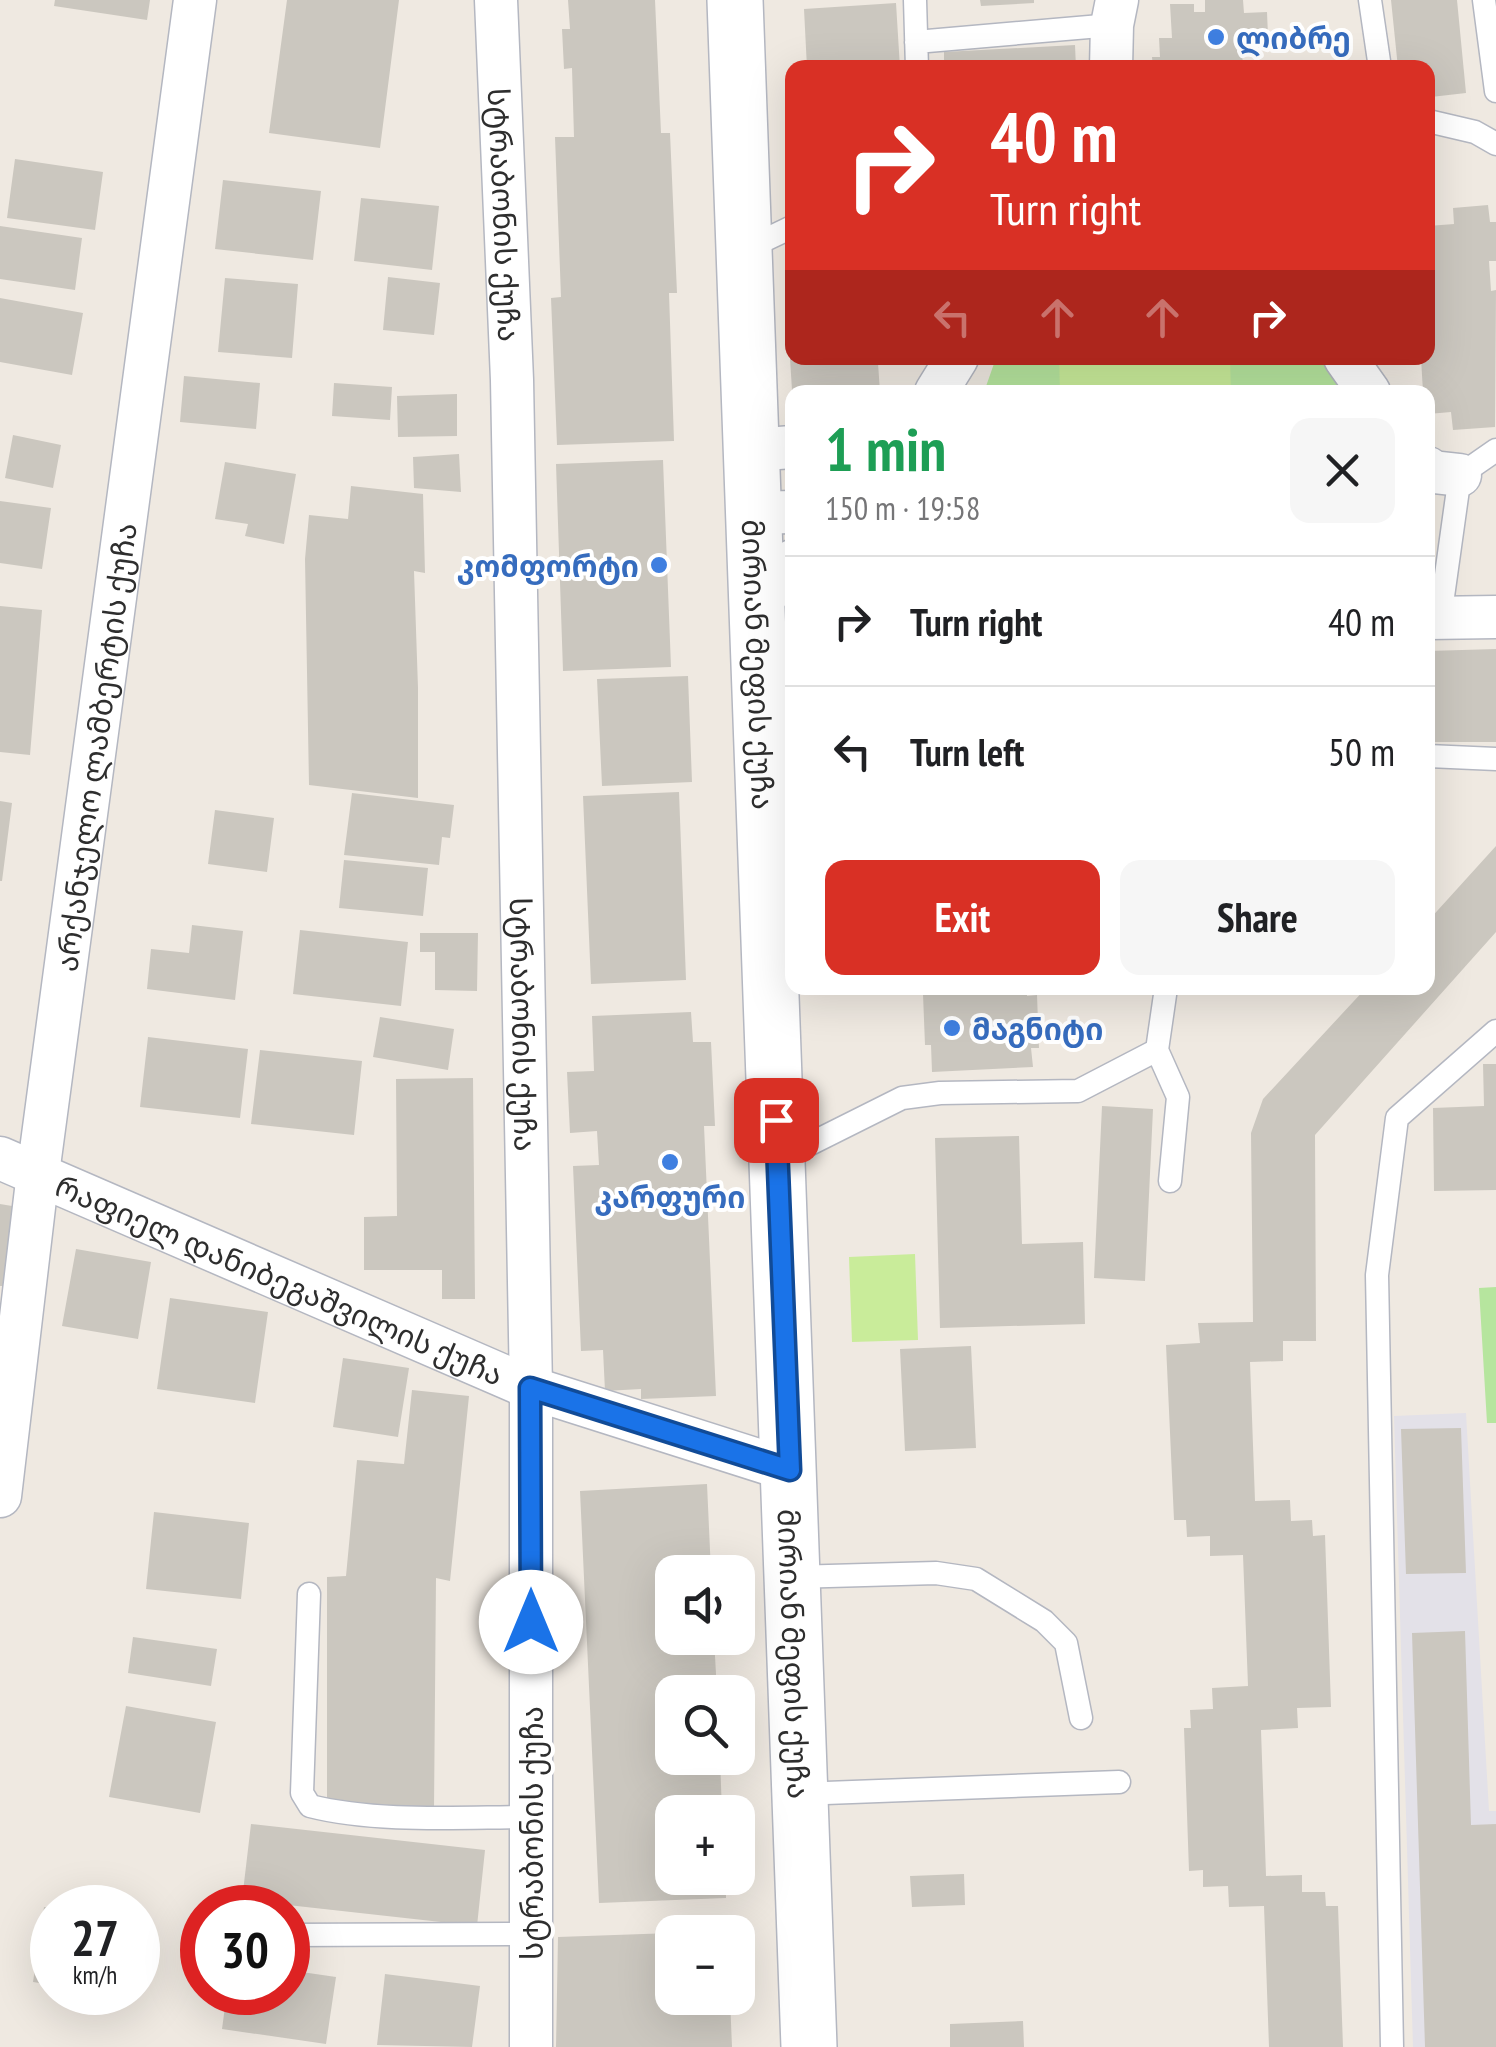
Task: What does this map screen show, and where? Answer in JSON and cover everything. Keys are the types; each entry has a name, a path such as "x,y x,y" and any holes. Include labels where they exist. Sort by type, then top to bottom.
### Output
{"street":[{"name":"არქანჯელო ლამბერტის ქუჩა","path":"0,1496 19,1166 194,0"},
{"name":"სტრაბონის ქუჩა","path":"496,0 512,400 530,1388 531,2047"},
{"name":"მირიან მეფის ქუჩა","path":"735,0 768,238 773,512 758,606 810,2047"},
{"path":"1112,60 1115,13"},
{"path":"758,606 785,570"},
{"path":"1435,618 1496,617"},
{"name":"რაფიელ დანიბეგაშვილის ქუჩა","path":"19,1166 530,1388 790,1470"}],"lane":[{"path":"915,0 917,60"},
{"path":"1370,0 1379,60"},
{"path":"1484,0 1496,91"},
{"path":"916,42 1115,13"},
{"path":"1435,123 1474,132 1496,144"},
{"path":"1435,603 1444,472 1496,450"},
{"path":"1435,756 1496,759"},
{"path":"1165,995 1156,1050 1178,1097 1170,1181"},
{"path":"1392,2047 1378,1276 1398,1118 1496,1031"},
{"path":"778,1160 902,1098 940,1093 1078,1091 1156,1050"},
{"path":"793,1577 936,1573 976,1579 1044,1621 1066,1643 1082,1718"},
{"path":"309,1594 302,1793 310,1806 331,1812 420,1818 531,1817"},
{"path":"800,1794 1118,1782"},
{"path":"310,1935 531,1934"}],"shaded area":[{"path":"1466,1413 1489,1811 1496,1811 1496,2047 1413,2047 1394,1416"}],"green space":[{"path":"994,365 1334,365 1337,385 986,385"},
{"path":"1059,365 1230,365 1231,385 1060,385"},
{"path":"915,1254 918,1340 852,1342 849,1257"},
{"path":"1496,1287 1496,1423 1487,1423 1479,1288"}],"building":[{"path":"55,0 150,0 147,20 54,6"},
{"path":"287,0 399,0 380,148 269,133"},
{"path":"568,0 655,0 661,133 670,133 677,293 669,293 674,441 557,445 551,298 561,297 555,137 574,137 572,68 564,69 562,29 570,29"},
{"path":"980,0 1034,0 1034,3 981,6"},
{"path":"1205,0 1243,0 1244,13 1267,12 1268,36 1260,36 1260,48 1242,49 1243,60 1152,60 1160,57 1159,38 1172,38 1170,4 1194,4 1194,12 1205,12"},
{"path":"1391,0 1457,0 1466,93 1435,97 1435,60 1397,60"},
{"path":"896,3 900,60 807,60 804,9"},
{"path":"1075,45 1076,60 944,60 944,52"},
{"path":"15,159 103,172 95,230 7,218"},
{"path":"223,180 321,191 313,260 215,249"},
{"path":"361,198 439,206 432,270 354,261"},
{"path":"1488,205 1490,222 1496,222 1496,261 1489,261 1491,291 1496,290 1495,427 1453,430 1451,412 1435,413 1435,385 1423,385 1421,365 1435,365 1435,225 1454,224 1453,208"},
{"path":"0,226 82,238 75,290 0,279"},
{"path":"388,277 440,283 434,335 383,330"},
{"path":"225,278 298,284 292,358 218,352"},
{"path":"0,298 83,313 72,375 0,362"},
{"path":"790,365 878,365 880,385 792,385"},
{"path":"184,376 260,383 256,429 180,422"},
{"path":"334,383 392,387 390,420 332,416"},
{"path":"457,394 457,436 398,437 397,396"},
{"path":"13,435 61,445 53,488 5,478"},
{"path":"459,454 461,492 414,488 413,457"},
{"path":"663,460 671,667 563,671 556,464"},
{"path":"225,462 296,474 284,544 245,536 248,524 215,519"},
{"path":"351,486 423,494 425,573 414,571 418,798 309,785 305,559 309,515 348,519"},
{"path":"0,501 51,508 42,569 0,563"},
{"path":"0,606 42,610 30,755 0,752"},
{"path":"1496,649 1496,742 1435,742 1435,651"},
{"path":"688,676 692,782 602,786 597,679"},
{"path":"679,792 686,980 591,984 583,796"},
{"path":"352,793 454,805 450,838 442,837 439,865 344,855"},
{"path":"0,801 12,803 2,881 0,881"},
{"path":"215,810 274,818 267,872 208,864"},
{"path":"1496,846 1496,932 1315,1135 1316,1341 1283,1341 1283,1361 1250,1362 1255,1501 1290,1500 1291,1521 1312,1520 1313,1536 1325,1535 1331,1707 1297,1708 1298,1728 1261,1730 1266,1876 1302,1875 1302,1892 1325,1892 1326,1906 1338,1906 1343,2047 1269,2047 1264,1906 1229,1907 1228,1886 1203,1887 1203,1870 1189,1871 1184,1728 1191,1728 1190,1710 1213,1709 1212,1688 1248,1686 1243,1555 1210,1556 1210,1536 1187,1537 1186,1520 1174,1520 1166,1345 1200,1343 1198,1323 1253,1322 1251,1133 1263,1099 1360,995 1435,995 1435,913"},
{"path":"344,860 428,868 423,916 339,908"},
{"path":"192,925 243,931 235,1000 147,989 151,949 189,953"},
{"path":"300,930 408,942 401,1006 293,994"},
{"path":"420,933 478,933 477,991 435,990 435,952 420,952"},
{"path":"923,995 1037,995 1039,1048 1031,1048 1033,1067 932,1072 931,1045 925,1045"},
{"path":"691,1012 693,1042 711,1042 715,1126 704,1126 716,1396 641,1399 641,1389 605,1391 603,1350 581,1351 573,1166 599,1165 597,1131 570,1133 567,1072 594,1071 592,1016"},
{"path":"380,1017 454,1029 448,1070 373,1057"},
{"path":"148,1037 248,1049 240,1118 140,1107"},
{"path":"260,1050 362,1061 354,1135 251,1124"},
{"path":"1483,1064 1496,1064 1496,1190 1434,1191 1433,1108 1484,1106"},
{"path":"473,1078 475,1299 442,1299 442,1270 364,1270 364,1217 397,1216 396,1079"},
{"path":"1102,1106 1153,1109 1145,1281 1094,1278"},
{"path":"1019,1136 1022,1244 1083,1242 1085,1324 940,1328 935,1138"},
{"path":"0,1204 18,1207 5,1286 0,1286"},
{"path":"76,1249 151,1262 138,1339 62,1326"},
{"path":"170,1298 268,1312 255,1403 157,1389"},
{"path":"971,1346 976,1448 905,1451 900,1349"},
{"path":"343,1358 409,1368 398,1437 333,1427"},
{"path":"412,1390 469,1396 450,1581 436,1578 434,1809 327,1808 327,1577 346,1576 357,1460 404,1464"},
{"path":"1461,1428 1466,1573 1406,1574 1401,1429"},
{"path":"707,1484 710,1555 655,1555 655,1655 715,1655 716,1675 655,1675 655,1775 721,1775 721,1795 655,1795 655,1895 726,1898 599,1903 580,1491"},
{"path":"154,1512 249,1523 241,1599 146,1589"},
{"path":"1465,1631 1471,1825 1496,1824 1496,2047 1425,2047 1412,1633"},
{"path":"133,1637 217,1649 211,1686 128,1673"},
{"path":"126,1706 216,1722 200,1813 109,1797"},
{"path":"251,1824 485,1850 477,1926 310,1908 310,1885 244,1885"},
{"path":"964,1874 965,1905 912,1907 910,1876"},
{"path":"655,1934 655,2015 731,2015 732,2047 556,2047 558,1937"},
{"path":"310,1973 336,1977 326,2044 222,2029 224,2015 310,2015"},
{"path":"385,1974 480,1986 472,2047 377,2045"},
{"path":"1023,2021 1024,2047 950,2047 950,2024"}],"place":[{"name":"ლიბრე","path":"1216,37"},
{"name":"კომფორტი","path":"659,565"},
{"name":"მაგნიტი","path":"952,1028"},
{"name":"კარფური","path":"670,1162"}],"route":[{"path":"531,1622 530,1388 790,1470 776,1120"}]}
